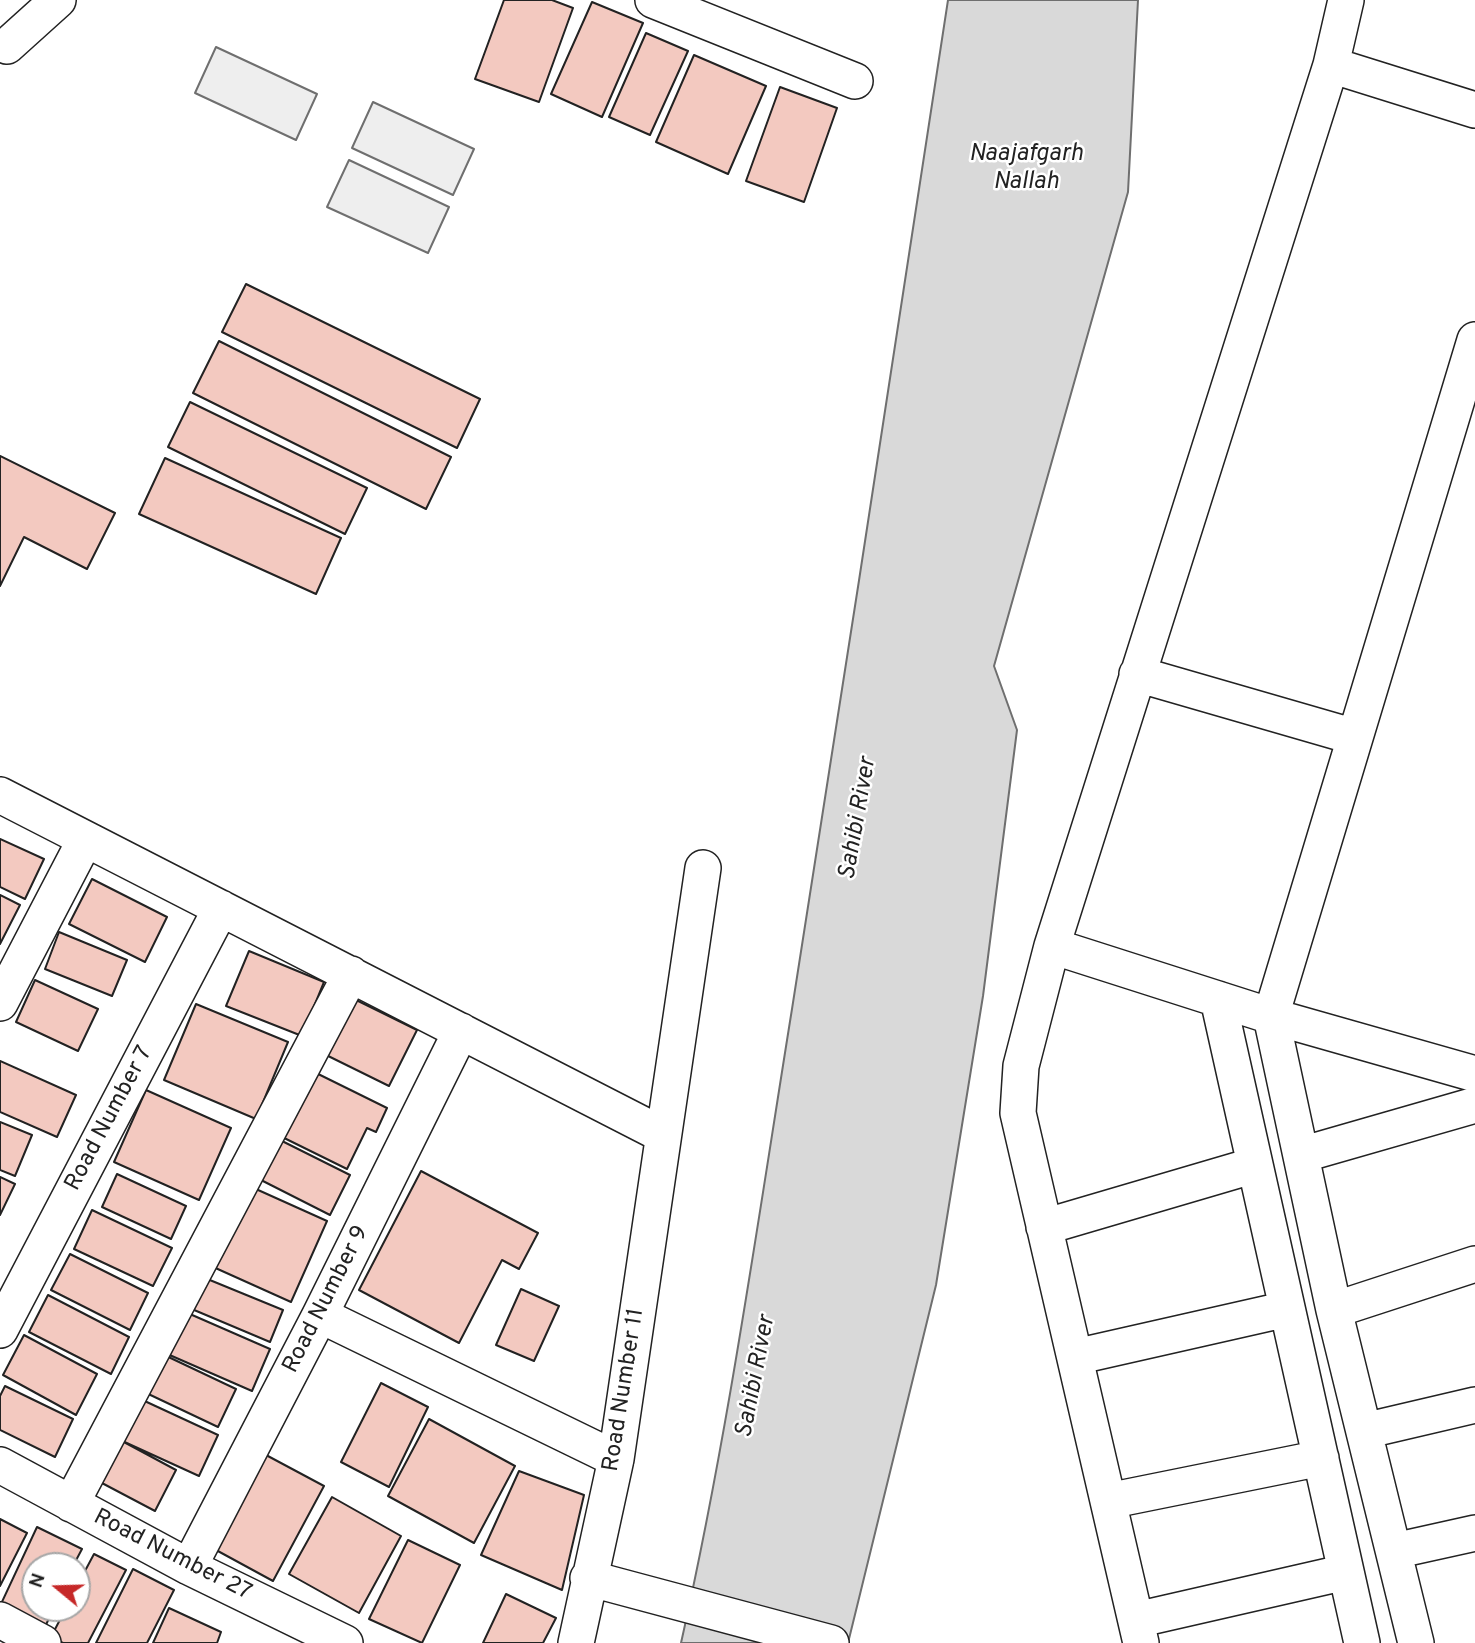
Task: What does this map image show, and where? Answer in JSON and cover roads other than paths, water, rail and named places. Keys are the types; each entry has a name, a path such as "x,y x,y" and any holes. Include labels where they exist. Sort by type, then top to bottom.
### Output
{"street":[{"path":"4,52 20,0"},
{"path":"4,52 58,0"},
{"path":"653,0 855,81"},
{"path":"1346,0 1331,65 1052,946 1017,1088 1018,1113 1139,1632 1346,1573"},
{"path":"1331,65 1475,110"},
{"path":"1416,1643 1334,1310 1271,1016 1475,340"},
{"path":"1137,674 1355,737"},
{"path":"0,795 663,1135"},
{"path":"0,1003 85,839"},
{"name":"Road Number 11","path":"576,1643 604,1581 616,1459 703,868"},
{"name":"Road Number 7","path":"0,1330 221,908"},
{"path":"1052,946 1271,1016 1475,1074"},
{"path":"71,1504 351,974"},
{"path":"1218,999 1362,1643"},
{"name":"Road Number 9","path":"189,1567 320,1315 461,1031"},
{"path":"1301,1155 1475,1105"},
{"path":"1044,1227 1255,1165"},
{"path":"1334,1310 1475,1264"},
{"path":"1075,1357 1287,1309"},
{"path":"320,1315 616,1459"},
{"path":"1364,1431 1475,1405"},
{"path":"1108,1501 1321,1458"},
{"name":"Road Number 27","path":"0,1465 189,1567 345,1643"},
{"path":"1394,1552 1475,1533"},
{"path":"604,1581 831,1643"},
{"path":"0,1620 43,1643"}],"water":[{"name":"Naajafgarh Nallah","path":"948,0 1138,0 1128,192 994,666 1017,730 983,996 936,1285 848,1643 681,1643 728,1406 754,1247"}],"water label":[{"name":"Sahibi River","path":"859,819"},
{"name":"Sahibi River","path":"757,1377"}]}
